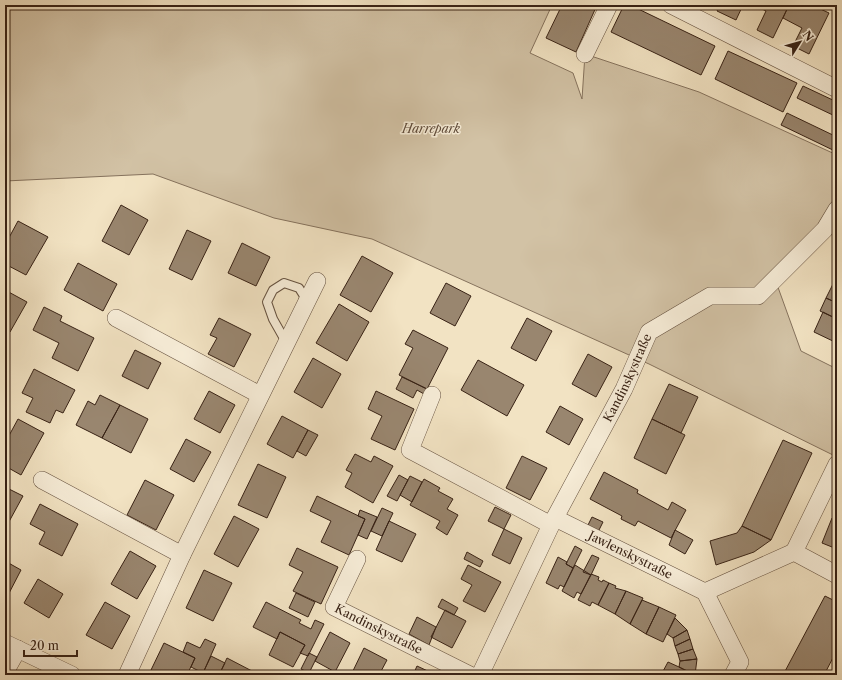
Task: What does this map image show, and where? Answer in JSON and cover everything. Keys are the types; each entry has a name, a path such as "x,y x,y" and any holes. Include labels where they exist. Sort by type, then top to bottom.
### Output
{"street":[{"path":"585,54 609,5"},
{"path":"671,5 837,89"},
{"name":"Kandinskystraße","path":"480,675 553,522 624,389 649,332 710,296 758,296 831,232 837,209"},
{"path":"126,675 182,555 317,281"},
{"path":"116,318 260,395"},
{"path":"432,395 410,450 553,522"},
{"path":"733,675 740,662 705,592 794,552 837,464"},
{"path":"42,480 182,555"},
{"name":"Jawlenskystraße","path":"553,522 705,592"},
{"path":"794,552 837,575"},
{"name":"Kandinskystraße","path":"357,559 334,607 470,675"},
{"path":"5,672 11,646 72,675"}],"lane":[{"path":"286,342 273,319 267,302 273,290 284,283 299,288 304,296 301,312"}],"green space":[{"name":"Harrepark","path":"5,5 552,5 530,53 573,73 582,99 585,54 699,92 837,155 837,209 775,279 801,351 837,369 837,457 649,364 372,239 274,218 153,174 5,181"}],"building":[{"path":"562,5 597,5 576,52 546,38"},
{"path":"624,5 630,5 715,46 701,75 611,32"},
{"path":"720,5 743,5 736,20 717,11"},
{"path":"754,5 789,5 773,38 757,30 766,11"},
{"path":"789,5 812,5 829,13 809,54 793,46 802,28 783,18"},
{"path":"728,51 797,83 783,112 715,79"},
{"path":"803,86 837,102 837,117 797,98"},
{"path":"787,113 837,137 837,152 781,125"},
{"path":"121,205 148,220 129,255 102,241"},
{"path":"18,221 48,237 26,275 5,264 5,245"},
{"path":"187,230 211,241 192,280 169,269"},
{"path":"242,243 270,257 256,286 228,273"},
{"path":"362,256 393,273 371,312 340,295"},
{"path":"78,263 117,284 103,311 64,290"},
{"path":"837,276 837,303 826,298"},
{"path":"446,283 471,296 455,326 430,313"},
{"path":"5,290 27,302 10,332 5,329"},
{"path":"826,298 837,303 837,319 820,311"},
{"path":"339,304 369,322 347,361 316,343"},
{"path":"44,307 62,316 60,321 94,338 78,371 52,358 59,343 33,330"},
{"path":"823,312 837,319 837,343 814,332"},
{"path":"219,318 251,334 234,367 208,354 217,338 210,335"},
{"path":"527,318 552,331 536,361 511,348"},
{"path":"413,330 448,348 427,389 399,375 413,348 405,344"},
{"path":"135,350 161,363 148,389 122,376"},
{"path":"588,354 612,367 596,397 572,384"},
{"path":"313,358 341,374 322,408 294,392"},
{"path":"478,360 524,385 507,416 461,390"},
{"path":"34,369 75,390 63,413 56,410 50,423 26,412 33,398 22,393"},
{"path":"402,377 427,389 424,394 417,390 413,398 396,389"},
{"path":"669,384 698,397 681,433 652,419"},
{"path":"209,391 235,405 220,433 194,419"},
{"path":"376,391 414,409 395,450 371,439 382,416 368,409"},
{"path":"100,395 120,405 102,438 76,425 88,401 95,405"},
{"path":"120,405 148,419 131,453 102,438"},
{"path":"560,406 583,419 569,445 546,432"},
{"path":"282,416 308,430 293,458 267,444"},
{"path":"18,419 44,433 21,475 5,466 5,443"},
{"path":"652,419 685,435 666,474 634,458"},
{"path":"308,430 318,435 306,456 297,451"},
{"path":"186,439 211,452 194,482 170,469"},
{"path":"783,440 812,453 771,540 742,526"},
{"path":"355,454 371,462 374,456 393,466 373,503 345,487 352,473 346,470"},
{"path":"522,456 547,468 530,500 506,488"},
{"path":"258,464 286,477 267,518 238,505"},
{"path":"604,472 638,490 637,493 668,510 672,502 686,510 671,538 638,521 635,526 621,519 622,516 590,499"},
{"path":"399,475 408,480 397,501 387,496"},
{"path":"410,476 422,482 412,502 400,495"},
{"path":"424,479 440,488 438,491 453,499 447,509 458,515 447,535 436,528 440,521 410,505"},
{"path":"145,480 174,495 156,530 127,515"},
{"path":"5,487 23,496 5,529"},
{"path":"317,496 365,519 349,555 321,542 331,521 310,511"},
{"path":"40,504 78,524 62,556 39,544 45,532 30,524"},
{"path":"495,507 511,515 504,529 488,521"},
{"path":"382,508 393,513 382,536 371,531"},
{"path":"360,510 377,517 367,539 358,535 365,519 358,516"},
{"path":"234,516 259,529 238,567 214,554"},
{"path":"592,517 603,522 597,534 586,529"},
{"path":"832,518 837,520 837,549 822,543"},
{"path":"389,521 416,534 402,562 376,550"},
{"path":"742,526 771,540 754,552 716,565 710,541 737,533"},
{"path":"504,529 522,538 510,564 492,555"},
{"path":"675,530 693,540 685,554 669,545"},
{"path":"575,546 582,550 573,568 566,564"},
{"path":"297,548 338,567 321,604 293,591 303,572 289,565"},
{"path":"130,551 156,566 137,599 111,584"},
{"path":"467,552 483,561 480,567 464,559"},
{"path":"592,555 599,558 591,575 583,572"},
{"path":"558,557 567,562 566,564 573,568 564,587 560,585 558,589 546,583"},
{"path":"5,561 21,570 6,599 5,599"},
{"path":"468,565 501,582 485,612 463,601 472,585 461,579"},
{"path":"575,565 591,575 581,594 577,592 574,598 562,591"},
{"path":"204,570 232,583 213,621 186,608"},
{"path":"591,574 599,577 598,580 602,582 603,580 609,583 598,605 592,602 590,606 578,600"},
{"path":"38,579 63,594 49,618 24,603"},
{"path":"609,583 616,586 615,588 626,591 615,614 598,605"},
{"path":"626,591 643,598 630,624 615,614"},
{"path":"296,593 315,602 308,617 289,608"},
{"path":"825,596 837,602 837,650 824,675 783,675"},
{"path":"442,599 458,608 454,615 438,607"},
{"path":"642,600 659,607 646,634 630,624"},
{"path":"105,602 130,616 112,649 86,635"},
{"path":"266,602 301,620 299,623 311,629 315,620 324,624 308,656 300,653 305,645 280,632 277,639 253,627"},
{"path":"659,607 676,615 663,642 646,634"},
{"path":"445,610 466,621 452,648 431,637"},
{"path":"417,617 436,627 429,645 409,634"},
{"path":"675,618 687,630 673,638 667,634"},
{"path":"687,630 690,639 675,646 673,638"},
{"path":"280,632 305,645 293,667 269,655"},
{"path":"330,632 350,643 335,672 315,661"},
{"path":"205,639 216,644 203,673 191,667 195,658 183,652 187,642 200,648"},
{"path":"690,639 693,649 678,654 675,646"},
{"path":"164,643 195,658 187,675 162,675 151,670"},
{"path":"364,648 387,660 379,675 351,675"},
{"path":"693,649 697,659 680,661 678,654"},
{"path":"309,653 317,657 309,673 301,669"},
{"path":"211,656 225,663 219,675 208,675 203,673"},
{"path":"227,658 252,671 250,675 219,675"},
{"path":"697,659 695,675 679,667 680,661"},
{"path":"668,662 679,667 695,675 661,675"},
{"path":"417,666 432,673 431,675 413,675"}]}
